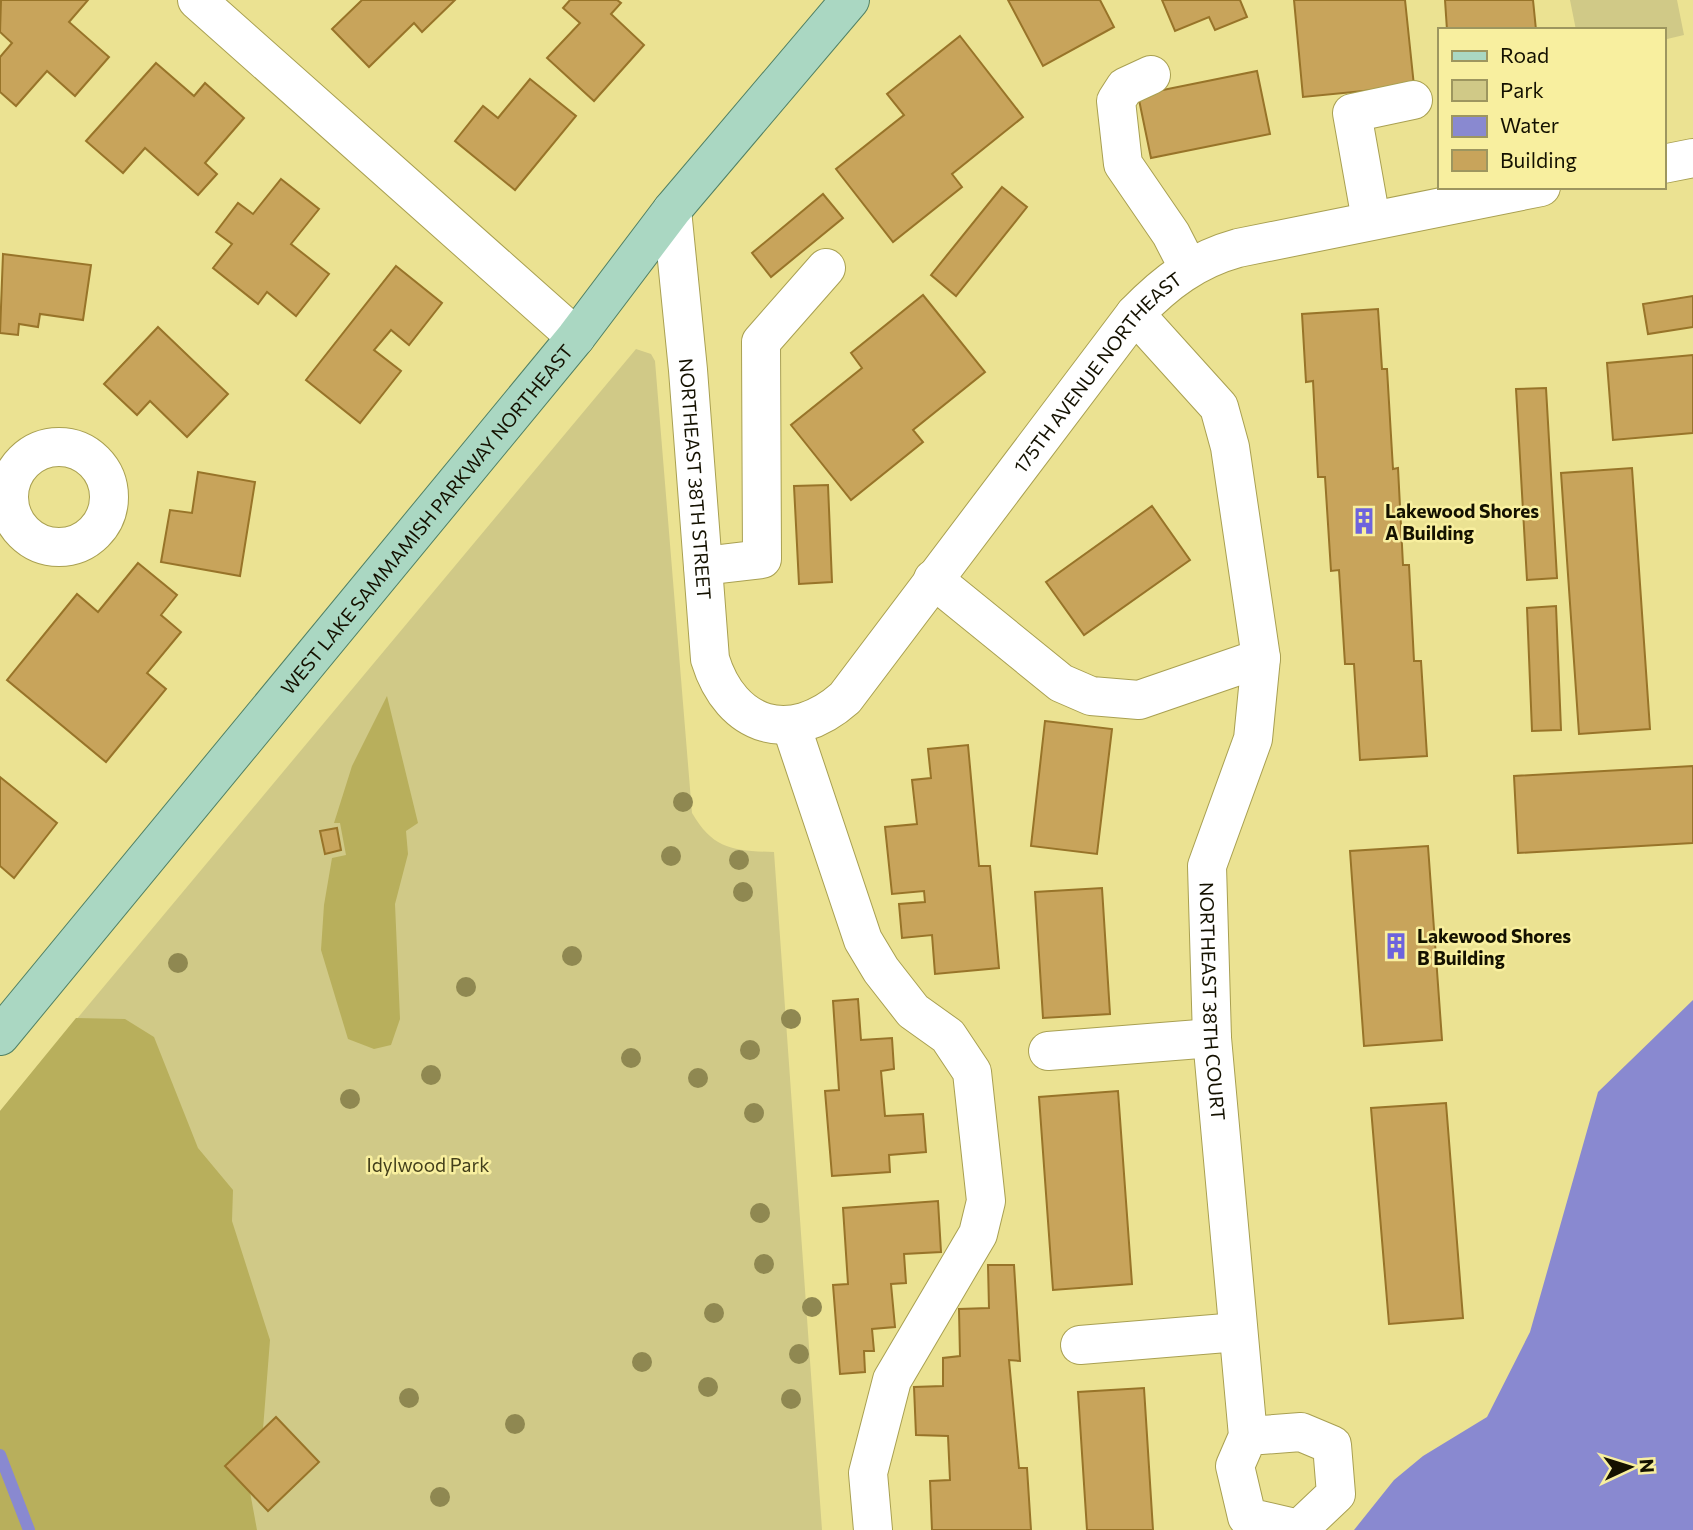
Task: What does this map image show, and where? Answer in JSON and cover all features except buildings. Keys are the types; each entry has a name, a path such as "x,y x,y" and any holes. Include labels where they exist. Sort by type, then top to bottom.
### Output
{"main road":[{"name":"WEST LAKE SAMMAMISH PARKWAY NORTHEAST","path":"0,1036 576,337 671,210 848,1"}],"street":[{"path":"197,0 576,337"},
{"path":"1151,75 1125,87 1116,101 1123,164 1171,234 1188,267"},
{"path":"1371,220 1352,114 1413,100"},
{"path":"1665,164 1693,158"},
{"name":"175TH AVENUE NORTHEAST","path":"778,723 826,715 845,698 1135,314 1164,284 1188,267 1238,247 1531,189"},
{"name":"NORTHEAST 38TH STREET","path":"671,210 710,659 717,684 732,704 753,719 778,723"},
{"path":"703,566 762,559 761,342 826,268"},
{"name":"NORTHEAST 38TH COURT","path":"1135,314 1219,407 1230,447 1261,658 1254,739 1206,866 1212,1038 1248,1436"},
{"path":"933,579 1061,683 1091,696 1139,700 1261,658"},
{"path":"778,723 863,940 881,970 914,1011 948,1036 972,1072 979,1118 986,1201 978,1234 892,1380 868,1473 873,1530"},
{"path":"1048,1051 1212,1038"},
{"path":"1080,1345 1238,1332"}],"green space":[{"path":"1570,0 1677,0 1684,35 1665,40 1665,28 1576,28"},
{"name":"Idylwood Park","path":"636,349 651,354 655,361 692,813 708,834 726,846 747,851 774,852 822,1530 0,1530 0,1111"}],"shaded area":[{"path":"387,696 418,823 406,831 408,854 395,904 400,1019 391,1045 374,1049 348,1039 321,950 324,905 332,858 346,855 340,823 334,823 352,766"},
{"path":"76,1018 125,1019 154,1037 198,1148 233,1190 232,1221 270,1340 263,1429 225,1466 250,1492 257,1530 0,1530 0,1111"}],"water":[{"path":"1693,1000 1693,1530 1354,1530 1394,1480 1423,1456 1487,1417 1530,1332 1598,1092"}],"waterway":[{"path":"0,1455 29,1530"}],"place":[{"name":"Lakewood Shores A Building","path":"1364,521"},
{"name":"Lakewood Shores B Building","path":"1396,946"}]}
